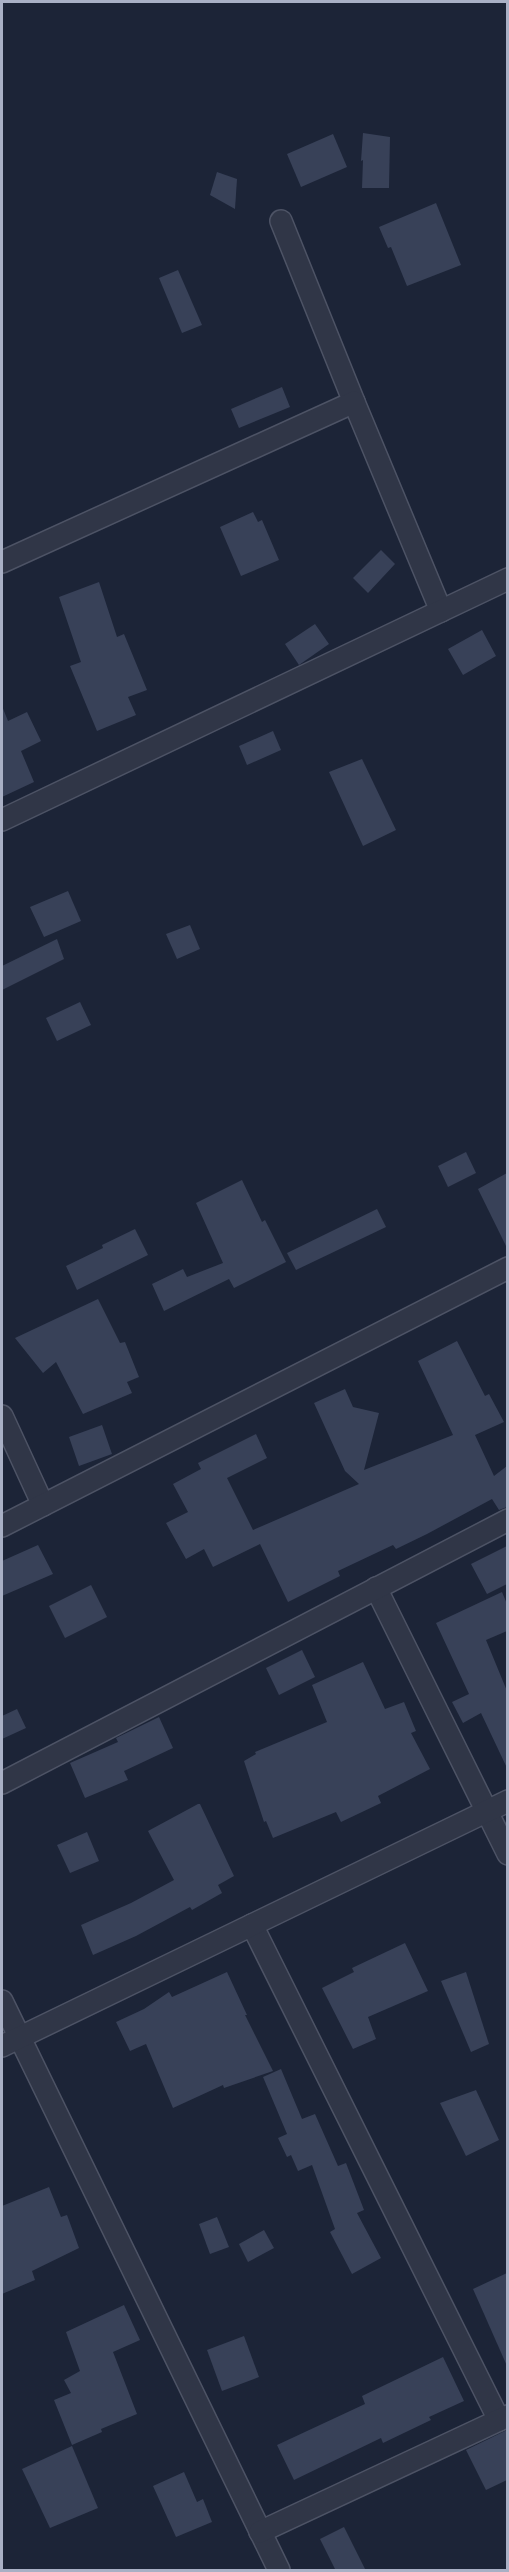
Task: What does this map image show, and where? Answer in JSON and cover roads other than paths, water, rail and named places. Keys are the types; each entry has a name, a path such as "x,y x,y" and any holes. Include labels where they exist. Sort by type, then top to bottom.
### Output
{"street":[{"path":"281,221 441,611"},
{"path":"2,562 354,402"},
{"path":"2,820 507,579"},
{"path":"2,1526 507,1268"},
{"path":"2,1416 43,1505"},
{"path":"2,1783 507,1520"},
{"path":"376,1588 507,1854"},
{"path":"10,2042 507,1801"},
{"path":"252,1925 503,2418 260,2532"},
{"path":"2,2001 10,2042 279,2571"}]}
